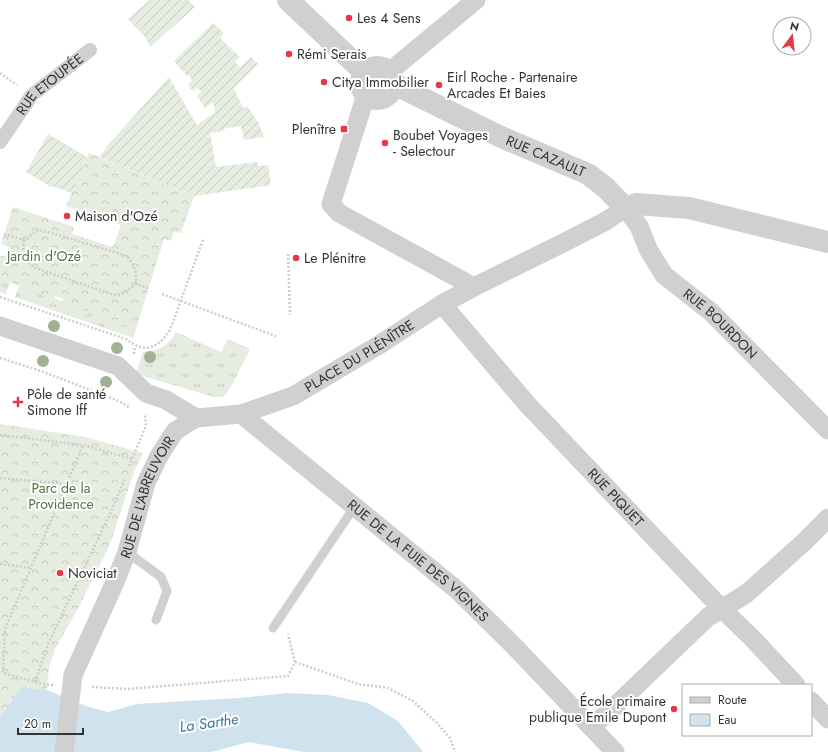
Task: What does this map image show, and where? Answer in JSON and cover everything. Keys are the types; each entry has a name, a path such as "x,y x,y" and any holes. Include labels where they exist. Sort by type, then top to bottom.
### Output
{"street":[{"path":"288,0 364,72"},
{"path":"392,78 385,68 374,66 364,72 361,86 366,95 376,99 386,97 390,93 392,78 476,0"},
{"name":"RUE ETOUPÉE","path":"0,142 32,96 90,50"},
{"name":"RUE CAZAULT","path":"392,78 499,136 588,174 606,188 625,208"},
{"path":"366,95 331,204 339,212 474,287"},
{"path":"625,208 636,204 689,208 828,242"},
{"name":"PLACE DU PLÉNÎTRE","path":"241,414 293,396 379,345 442,304 572,239 606,221 625,208"},
{"name":"RUE BOURDON","path":"625,208 639,226 648,249 664,276 711,312 828,430"},
{"name":"RUE PIQUET","path":"442,304 527,404 722,609 753,638 795,684"},
{"path":"0,326 118,366 146,393 166,400 196,418 241,414"},
{"name":"RUE DE LA FUIE DES VIGNES","path":"241,414 457,590 511,643 615,752"},
{"name":"RUE DE L'ABREUVOIR","path":"64,752 73,675 127,552 146,483 159,456 175,432 196,418"},
{"path":"591,727 708,617 746,594 804,543 828,518"},
{"path":"812,702 828,719"}],"lane":[{"path":"273,628 355,506"},
{"path":"127,552 161,577 167,591 156,620"}],"path":[{"path":"38,230 52,232 127,256 134,264 137,274 136,284 122,294 114,295 34,267 26,260 22,252 24,240 38,230"},
{"path":"4,234 24,240"},
{"path":"0,297 126,339 135,346 141,348 150,347 163,340 170,330 203,240"},
{"path":"288,254 290,315"},
{"path":"136,284 148,288"},
{"path":"162,294 278,337"},
{"path":"0,358 41,371 119,401 132,409"},
{"path":"128,468 146,426 144,416 138,413"},
{"path":"0,435 83,445 132,459"},
{"path":"53,684 1,675 5,629 83,445"},
{"path":"35,682 48,644 111,512 126,476"},
{"path":"0,478 67,484"},
{"path":"0,564 31,568"},
{"path":"86,687 127,689 288,676 295,662 287,630 273,628"},
{"path":"295,662 358,684 388,688 413,701 437,723 450,738 455,752"}],"green space":[{"path":"150,0 188,0 195,7 150,47 146,38 128,19"},
{"path":"213,23 224,33 220,38 240,57 235,62 240,67 251,57 258,64 234,88 243,108 247,106 259,124 264,137 244,140 241,126 225,128 224,131 210,133 216,167 257,162 258,166 268,165 271,185 194,196 100,157 107,146 169,77 197,125 215,112 213,102 205,108 197,96 201,92 197,88 193,91 188,85 192,80 189,75 187,76 174,61"},
{"path":"48,134 87,157 72,193 52,186 51,187 26,172"},
{"name":"Jardin d'Ozé","path":"89,153 194,196 181,233 174,232 171,241 164,239 136,329 63,302 63,299 55,296 54,300 0,278 0,256 5,256 9,247 1,244 13,207 74,227 72,234 113,247 121,225 66,206"},
{"path":"0,278 10,282 6,294 0,292"},
{"path":"19,285 136,329 133,338 15,297"},
{"path":"176,332 221,352 228,339 250,349 231,387 223,397 214,397 136,374 143,352 162,347 170,341"},
{"name":"Parc de la Providence","path":"0,424 85,437 143,453 134,472 110,544 81,603 55,649 49,667 47,690 22,687 0,717"}],"water":[{"name":"La Sarthe","path":"22,687 47,690 86,706 108,712 137,704 238,698 288,693 328,695 368,703 398,721 423,752 304,752 249,742 211,752 0,752 0,717"}],"place":[{"name":"Les 4 Sens","path":"349,18"},
{"name":"Rémi Serais","path":"289,54"},
{"name":"Citya Immobilier","path":"324,82"},
{"name":"Eirl Roche - Partenaire Arcades Et Baies","path":"439,85"},
{"name":"Plenître","path":"344,129"},
{"name":"Boubet Voyages - Selectour","path":"385,143"},
{"name":"Maison d'Ozé","path":"67,216"},
{"name":"Le Plénitre","path":"296,258"},
{"name":"Pôle de santé Simone Iff","path":"18,402"},
{"name":"Noviciat","path":"60,573"},
{"name":"École primaire publique Emile Dupont","path":"674,709"}]}
